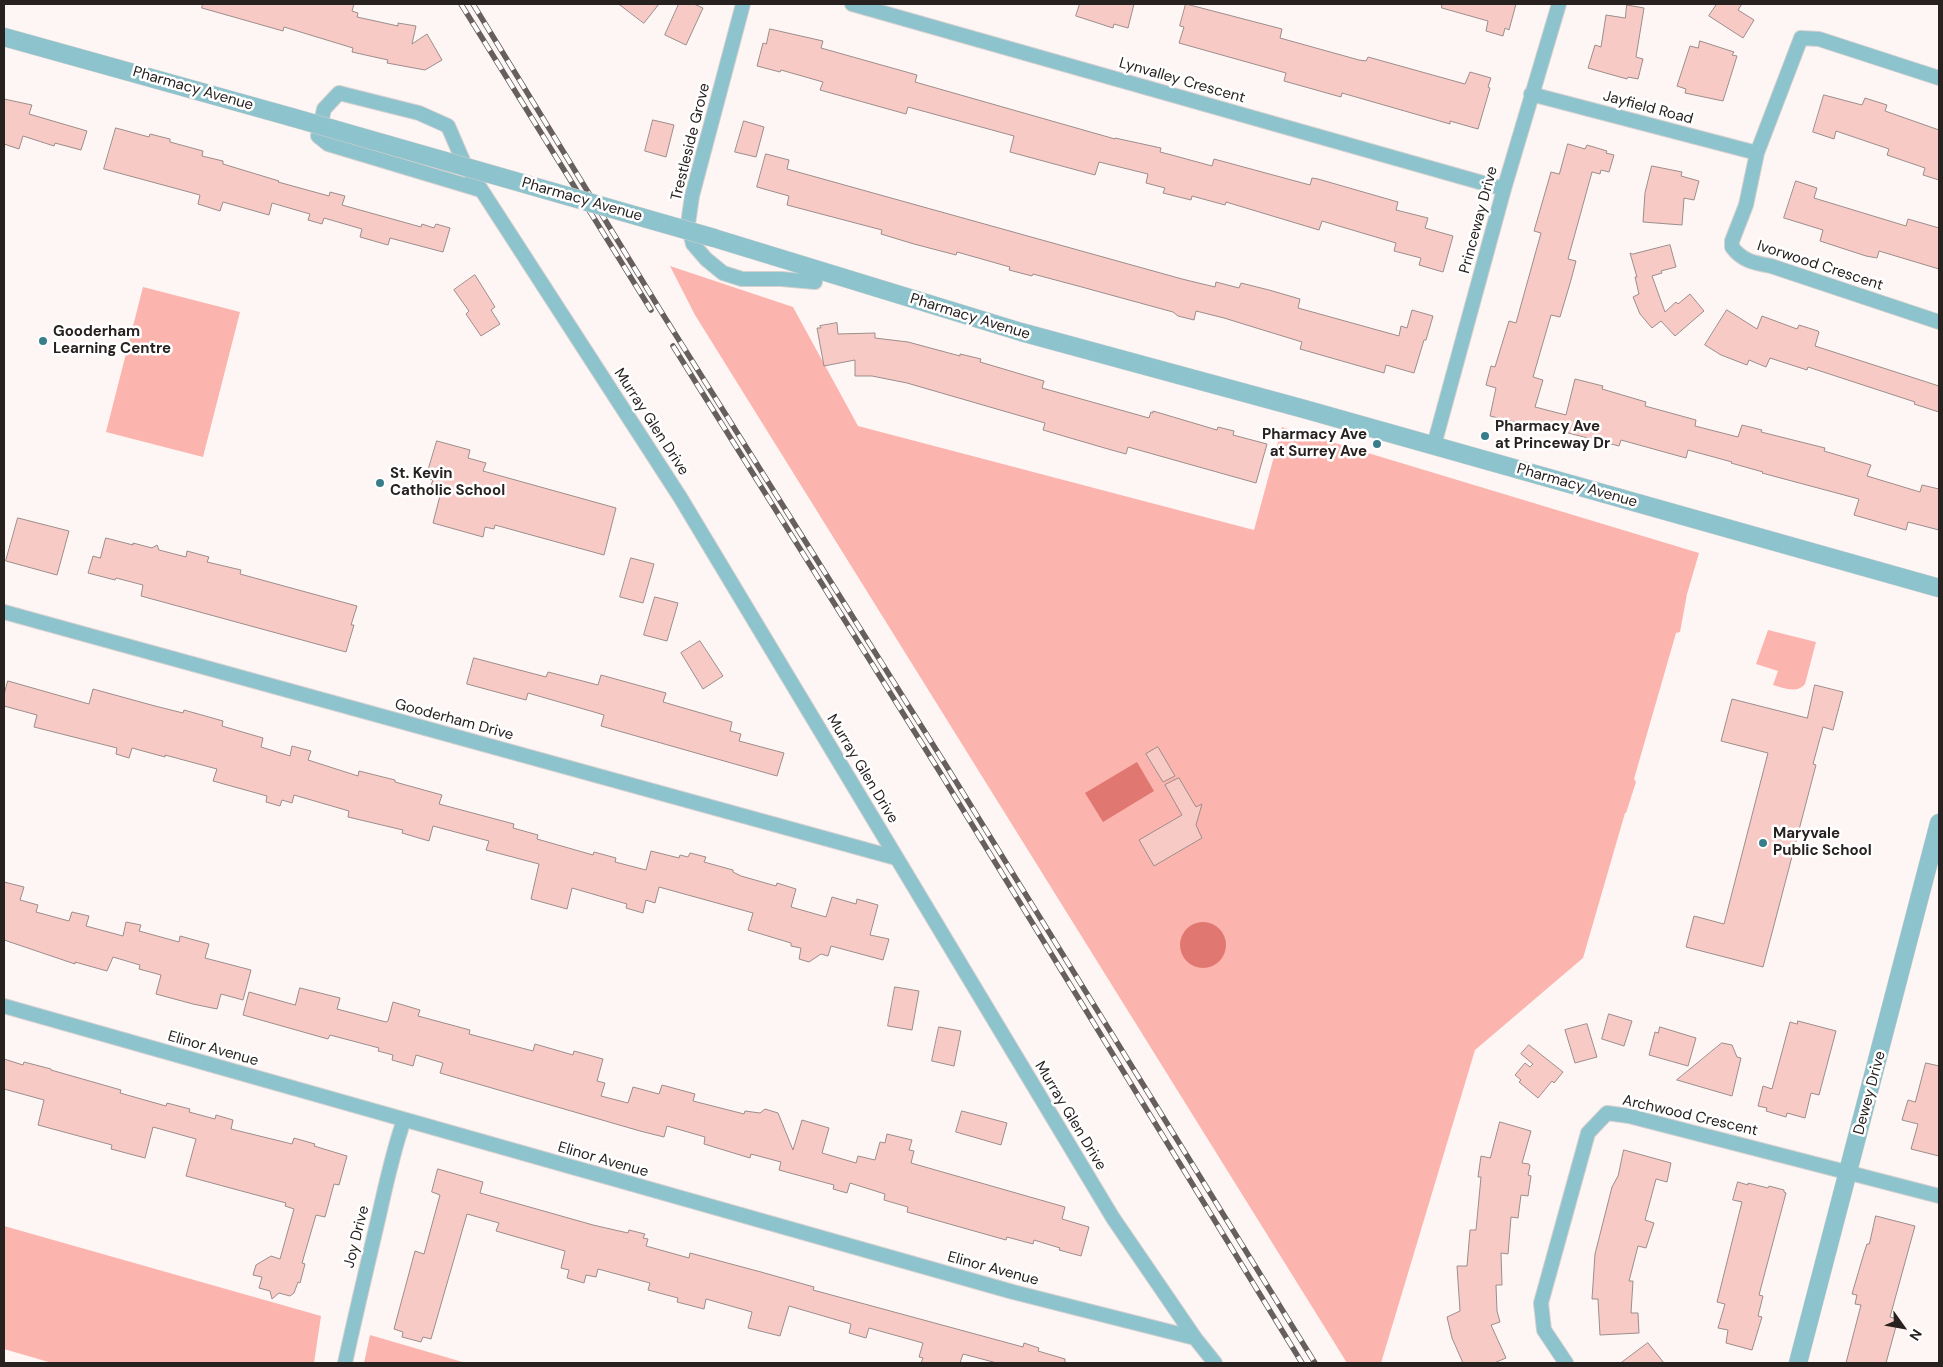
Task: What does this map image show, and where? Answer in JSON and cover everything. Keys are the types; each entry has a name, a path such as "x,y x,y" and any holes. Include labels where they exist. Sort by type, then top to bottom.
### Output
{"street":[{"name":"Trestleside Grove","path":"743,4 692,196 688,224 693,244 723,274 742,279 781,279 815,282"},
{"name":"Lynvalley Crescent","path":"852,4 1504,189"},
{"name":"Princeway Drive","path":"1434,445 1504,189 1559,4"},
{"name":"Pharmacy Avenue","path":"4,37 714,238 1020,332 1434,445 1939,588"},
{"path":"1757,153 1784,84 1797,44 1801,38 1819,39 1939,78"},
{"name":"Murray Glen Drive","path":"481,190 328,144 318,136 324,109 340,93 419,113 448,126 464,162 481,190 680,497 1113,1218 1195,1338 1215,1363"},
{"name":"Jayfield Road","path":"1531,94 1757,153"},
{"name":"Ivorwood Crescent","path":"1757,153 1746,205 1732,241 1732,247 1737,254 1750,262 1771,266 1939,322"},
{"name":"Gooderham Drive","path":"4,612 896,858"},
{"name":"Dewey Drive","path":"1798,1363 1939,823"},
{"name":"Elinor Avenue","path":"4,1006 1003,1290 1195,1338"},
{"name":"Archwood Crescent","path":"1566,1363 1544,1330 1541,1303 1588,1133 1608,1113 1629,1116 1939,1196"},
{"name":"Joy Drive","path":"345,1363 360,1291 396,1142 404,1120"}],"shaded area":[{"path":"670,266 793,307 858,426 1254,530 1282,427 1699,553 1687,594 1680,632 1676,633 1634,779 1636,782 1625,813 1583,958 1475,1050 1381,1363 1347,1363 695,315"},
{"path":"143,287 240,312 203,457 106,432"},
{"path":"1768,630 1816,642 1805,684 1802,687 1794,690 1773,685 1778,671 1756,664"},
{"path":"1137,762 1154,791 1103,822 1085,793"},
{"path":"1203,922 1216,926 1222,932 1226,945 1222,958 1216,964 1203,968 1190,964 1184,958 1180,945 1184,932 1190,926"},
{"path":"4,1226 321,1316 314,1363 52,1363 4,1349"},
{"path":"370,1335 466,1363 364,1363"}],"building":[{"path":"203,4 354,4 352,11 358,13 357,17 398,26 398,23 416,26 412,44 427,34 442,60 425,70 387,63 388,60 352,52 353,48 284,27 283,31 202,8"},
{"path":"619,4 659,4 644,23"},
{"path":"679,4 694,4 703,8 686,45 665,35"},
{"path":"1080,4 1134,4 1128,28 1114,24 1113,28 1076,16"},
{"path":"1186,4 1282,29 1280,38 1359,60 1366,61 1368,57 1465,84 1470,72 1491,78 1488,87 1490,88 1478,129 1450,121 1450,124 1342,93 1341,97 1284,81 1286,73 1179,43 1184,27 1180,26"},
{"path":"1442,4 1516,4 1509,30 1505,28 1503,36 1486,31 1488,21 1442,8"},
{"path":"1717,4 1742,4 1738,10 1754,20 1743,38 1709,16"},
{"path":"1627,5 1644,8 1636,57 1643,59 1638,79 1628,77 1627,79 1588,68 1595,45 1601,47 1606,15 1625,18"},
{"path":"770,29 823,41 821,48 917,75 915,82 1115,139 1161,148 1160,152 1212,166 1214,159 1310,185 1312,178 1318,179 1398,202 1396,210 1428,218 1425,228 1453,236 1443,272 1419,265 1421,258 1394,251 1396,243 1322,221 1319,230 1226,202 1225,205 1192,196 1191,200 1163,193 1165,188 1146,183 1148,174 1099,162 1095,175 1010,152 1014,136 908,107 906,114 820,90 823,82 781,70 780,72 757,66 763,43 766,44"},
{"path":"1700,41 1734,52 1732,55 1737,56 1723,101 1685,93 1686,89 1677,86 1690,46 1698,48"},
{"path":"1824,95 1862,105 1865,98 1887,105 1885,111 1939,130 1939,180 1923,175 1925,168 1887,155 1889,149 1836,131 1834,139 1813,132"},
{"path":"4,99 32,105 29,114 87,131 81,150 55,143 54,146 23,136 19,149 4,144"},
{"path":"653,120 674,125 666,157 645,151"},
{"path":"744,121 764,127 756,157 735,152"},
{"path":"116,128 149,137 150,134 170,139 170,142 203,151 202,156 223,161 223,164 278,182 329,196 330,192 345,196 342,205 421,227 422,224 434,228 436,224 450,228 443,252 390,238 388,245 360,237 362,229 324,218 322,224 308,220 310,214 272,203 269,215 223,202 220,211 198,204 200,195 104,169"},
{"path":"1568,144 1585,149 1587,145 1614,155 1609,172 1601,170 1600,174 1592,172 1568,259 1576,261 1571,280 1560,317 1551,315 1533,377 1543,380 1535,407 1566,415 1575,379 1603,386 1602,389 1646,402 1645,406 1696,420 1695,426 1738,437 1742,425 1762,430 1761,432 1825,448 1824,451 1871,465 1867,476 1920,492 1922,485 1939,489 1939,530 1908,522 1906,530 1854,515 1859,499 1762,473 1732,462 1688,450 1686,458 1621,440 1619,446 1545,427 1544,429 1490,416 1496,388 1486,385 1491,366 1495,367 1509,321 1516,323 1541,233 1534,231 1551,172 1559,174"},
{"path":"766,154 789,160 787,169 1182,279 1215,287 1216,282 1239,288 1241,283 1269,290 1300,299 1298,308 1399,336 1401,326 1407,328 1412,310 1433,316 1414,373 1386,365 1384,373 1300,349 1302,342 1224,318 1196,311 1194,320 1178,316 1173,312 1078,286 1033,274 1032,276 1009,270 1010,267 957,252 956,255 914,244 881,234 882,230 787,205 789,196 757,187"},
{"path":"1652,166 1682,172 1681,176 1699,181 1694,200 1684,198 1682,225 1643,222 1645,193"},
{"path":"1796,181 1817,188 1814,198 1906,226 1908,219 1939,228 1939,269 1879,251 1877,258 1866,256 1820,241 1823,230 1784,218"},
{"path":"1670,245 1676,267 1661,271 1662,273 1652,276 1665,312 1676,302 1678,304 1690,294 1704,311 1675,336 1661,321 1652,328 1640,314 1633,297 1639,294 1635,277 1637,277 1630,253"},
{"path":"475,275 495,307 491,310 500,324 481,336 466,314 469,311 454,290"},
{"path":"1727,310 1757,329 1762,316 1797,329 1799,325 1818,331 1815,346 1939,386 1939,412 1914,404 1915,402 1808,367 1807,370 1770,358 1766,367 1749,360 1747,365 1721,355 1705,345"},
{"path":"837,323 838,334 875,333 875,338 908,342 960,356 960,354 981,359 980,362 1044,381 1042,388 1149,418 1153,411 1217,430 1218,427 1234,431 1233,435 1267,444 1256,483 1128,447 1126,454 1108,449 1043,430 1045,423 907,383 872,376 855,376 855,360 824,366 817,328"},
{"path":"437,441 470,450 468,458 486,463 483,471 616,508 604,555 495,525 494,529 485,527 483,537 433,523 442,488 431,485 433,480 426,478"},
{"path":"18,518 69,531 57,575 6,561"},
{"path":"106,538 152,548 157,545 159,550 186,557 187,551 209,557 207,562 241,570 240,574 357,606 351,625 354,625 346,652 141,596 143,585 88,573 93,556 100,558"},
{"path":"631,558 654,564 643,603 620,597"},
{"path":"655,597 678,603 667,641 644,635"},
{"path":"700,641 723,676 703,689 681,653"},
{"path":"474,658 546,677 548,672 598,685 601,675 666,693 663,702 732,722 730,731 741,734 739,741 784,753 777,776 601,726 604,715 594,712 528,693 526,700 467,684"},
{"path":"8,681 89,704 93,689 183,713 184,710 223,721 222,726 263,738 261,747 290,756 292,746 311,751 308,760 358,776 359,771 442,795 439,804 514,824 513,828 538,835 537,839 593,855 594,852 616,858 615,862 646,870 651,851 679,858 680,855 688,857 690,853 706,857 704,862 733,870 733,872 741,876 776,886 777,883 796,889 791,907 826,917 832,897 856,904 857,899 878,905 870,935 889,939 883,960 831,946 828,956 821,954 809,962 799,959 801,948 791,946 791,943 748,930 753,913 659,887 655,903 646,900 643,913 626,908 627,904 572,888 567,909 531,899 539,864 486,850 489,841 433,826 429,841 402,833 403,830 348,817 349,811 294,795 292,803 282,800 280,806 266,802 267,796 213,781 217,769 132,748 129,758 116,754 117,748 34,727 37,715 4,706 4,695"},
{"path":"1815,685 1843,692 1833,730 1823,727 1813,764 1816,765 1763,967 1686,947 1694,916 1724,924 1768,753 1721,741 1732,699 1807,718"},
{"path":"1158,747 1175,776 1163,782 1146,754"},
{"path":"1179,778 1196,807 1202,804 1196,825 1202,838 1154,866 1139,840 1182,815 1165,785"},
{"path":"4,882 24,887 20,900 38,905 36,912 69,921 72,912 89,916 86,926 123,936 126,922 141,925 139,931 179,942 180,936 209,944 205,958 251,970 243,1000 221,994 217,1009 193,1004 156,994 161,975 139,969 140,965 113,957 107,971 75,962 75,964 4,940"},
{"path":"895,987 919,991 912,1030 888,1026"},
{"path":"300,988 340,998 337,1009 386,1022 388,1021 393,1002 420,1010 418,1016 470,1030 469,1034 533,1051 535,1044 573,1055 574,1051 603,1059 597,1081 605,1083 601,1096 628,1103 633,1087 659,1094 662,1085 695,1094 693,1101 744,1114 745,1111 760,1113 765,1109 778,1113 793,1150 802,1120 829,1128 822,1153 856,1163 858,1156 875,1160 880,1142 885,1143 887,1134 912,1140 909,1150 914,1151 911,1163 1065,1207 1062,1219 1089,1227 1081,1256 1034,1240 1033,1244 1007,1237 1006,1240 907,1212 908,1207 884,1200 885,1194 850,1183 847,1193 833,1189 834,1185 779,1170 781,1162 751,1154 750,1158 704,1144 705,1137 667,1126 664,1137 640,1131 440,1073 443,1063 416,1055 413,1066 392,1060 393,1055 378,1051 379,1048 330,1035 328,1039 243,1015 249,992 295,1005"},
{"path":"1609,1014 1632,1021 1624,1046 1602,1039"},
{"path":"1798,1021 1836,1031 1819,1095 1811,1093 1805,1118 1787,1113 1786,1117 1766,1111 1767,1108 1758,1106 1763,1086 1772,1089 1790,1022 1797,1024"},
{"path":"1587,1024 1597,1057 1575,1063 1565,1030"},
{"path":"939,1027 961,1031 954,1066 932,1061"},
{"path":"1660,1027 1696,1038 1688,1066 1649,1055 1655,1032 1658,1033"},
{"path":"1722,1043 1732,1045 1737,1057 1741,1058 1732,1096 1677,1080"},
{"path":"1529,1045 1563,1072 1554,1083 1552,1081 1538,1098 1519,1082 1521,1080 1515,1075 1525,1063 1530,1067 1533,1064 1521,1054"},
{"path":"4,1059 23,1065 24,1062 51,1069 121,1090 120,1093 166,1106 167,1103 190,1109 189,1112 215,1119 216,1115 233,1120 231,1129 292,1144 294,1138 347,1156 339,1185 334,1184 325,1217 316,1215 302,1263 305,1264 300,1283 298,1282 294,1293 290,1296 279,1293 272,1299 270,1291 259,1288 262,1277 253,1275 256,1265 271,1256 280,1259 294,1209 285,1206 286,1203 186,1176 196,1139 153,1127 145,1158 111,1149 112,1145 38,1125 44,1100 4,1089"},
{"path":"1926,1063 1939,1066 1939,1156 1911,1149 1918,1124 1902,1120 1908,1100 1915,1102"},
{"path":"962,1111 1007,1123 1001,1145 956,1132"},
{"path":"1500,1122 1531,1131 1522,1163 1529,1164 1530,1166 1528,1175 1531,1176 1528,1196 1521,1195 1518,1218 1511,1217 1508,1254 1501,1253 1502,1285 1496,1285 1497,1311 1500,1322 1491,1325 1506,1358 1494,1363 1463,1363 1452,1338 1447,1317 1460,1311 1457,1266 1467,1266 1470,1230 1476,1230 1481,1177 1478,1177 1481,1156 1490,1158"},
{"path":"1624,1150 1671,1163 1667,1182 1656,1179 1645,1220 1654,1223 1646,1248 1638,1246 1629,1281 1633,1281 1631,1313 1638,1313 1639,1333 1600,1335 1598,1299 1592,1299 1595,1254 1612,1187 1618,1176"},
{"path":"438,1169 483,1182 480,1193 593,1225 628,1233 629,1230 645,1234 643,1238 648,1239 646,1246 689,1258 690,1253 814,1287 813,1290 1023,1347 1024,1343 1039,1348 1038,1351 1065,1359 1065,1363 997,1363 963,1354 960,1363 921,1363 923,1358 919,1357 923,1343 869,1328 866,1338 849,1333 851,1324 789,1306 780,1336 748,1328 752,1312 706,1299 704,1309 677,1302 678,1298 648,1290 650,1283 598,1269 596,1277 586,1275 584,1283 567,1278 569,1270 561,1268 565,1251 496,1231 499,1223 467,1214 431,1339 423,1337 421,1342 402,1337 403,1332 394,1329 415,1251 424,1254 440,1195 432,1192"},
{"path":"1738,1182 1768,1188 1769,1186 1784,1190 1786,1193 1759,1295 1763,1296 1758,1316 1762,1317 1752,1350 1726,1343 1728,1330 1718,1328 1725,1304 1717,1302 1742,1202 1733,1200"},
{"path":"1876,1216 1915,1226 1890,1317 1898,1319 1886,1363 1846,1363 1861,1305 1855,1304 1857,1295 1852,1294 1867,1244 1869,1244"},
{"path":"1648,1343 1664,1363 1621,1363"}],"railway":[{"path":"461,4 651,310"},
{"path":"473,4 662,313 947,767 1315,1363"},
{"path":"673,346 941,774 1302,1363"}],"place":[{"name":"Gooderham Learning Centre","path":"43,341"},
{"name":"Pharmacy Ave at Princeway Dr","path":"1485,436"},
{"name":"Pharmacy Ave at Surrey Ave","path":"1377,444"},
{"name":"St. Kevin Catholic School","path":"380,483"},
{"name":"Maryvale Public School","path":"1763,843"}]}
